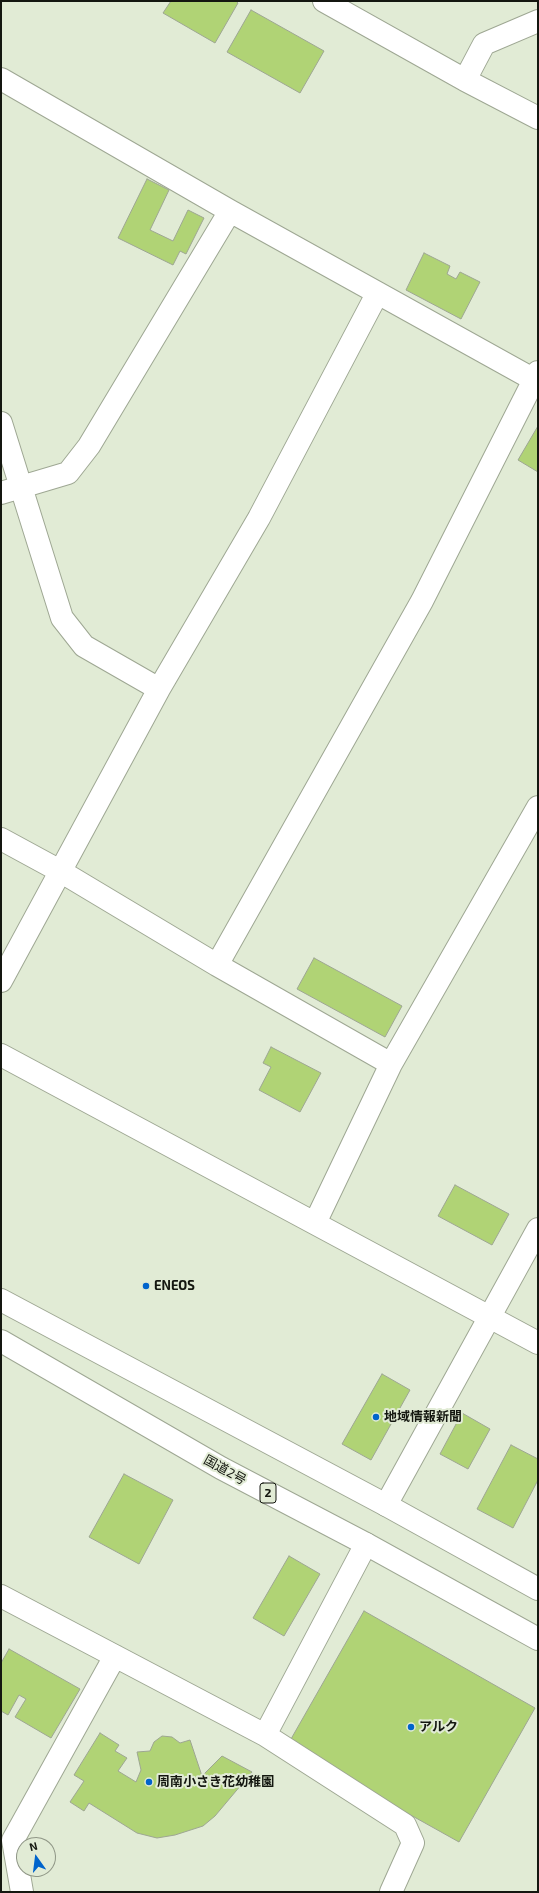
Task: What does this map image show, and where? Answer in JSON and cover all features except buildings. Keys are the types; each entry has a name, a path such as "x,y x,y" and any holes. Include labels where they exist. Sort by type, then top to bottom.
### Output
{"main road":[{"path":"324,1 465,80 538,118"},
{"path":"465,80 484,44 538,21"},
{"path":"1,79 230,211 378,294 537,378 422,601 217,965"},
{"path":"11,490 68,473 89,446 230,211"},
{"path":"1,981 160,689 259,518 378,294"},
{"path":"1,424 11,490 62,618 84,646 160,689"},
{"path":"315,1223 391,1064 530,839 538,807"},
{"path":"1,839 60,871 217,965 391,1064"},
{"path":"1,1055 489,1316 538,1344"},
{"path":"386,1505 538,1229"},
{"path":"1,1300 386,1505 538,1589"},
{"name":"国道2号","path":"1,1341 221,1468 366,1544 538,1638"},
{"path":"265,1735 366,1544"},
{"path":"1,1596 265,1735 405,1825 413,1843 391,1892"},
{"path":"22,1892 13,1840 115,1656"}],"place":[{"name":"ENEOS","path":"146,1286"},
{"name":"地域情報新聞","path":"376,1417"},
{"name":"アルク","path":"411,1727"},
{"name":"周南小さき花幼稚園","path":"149,1782"}]}
